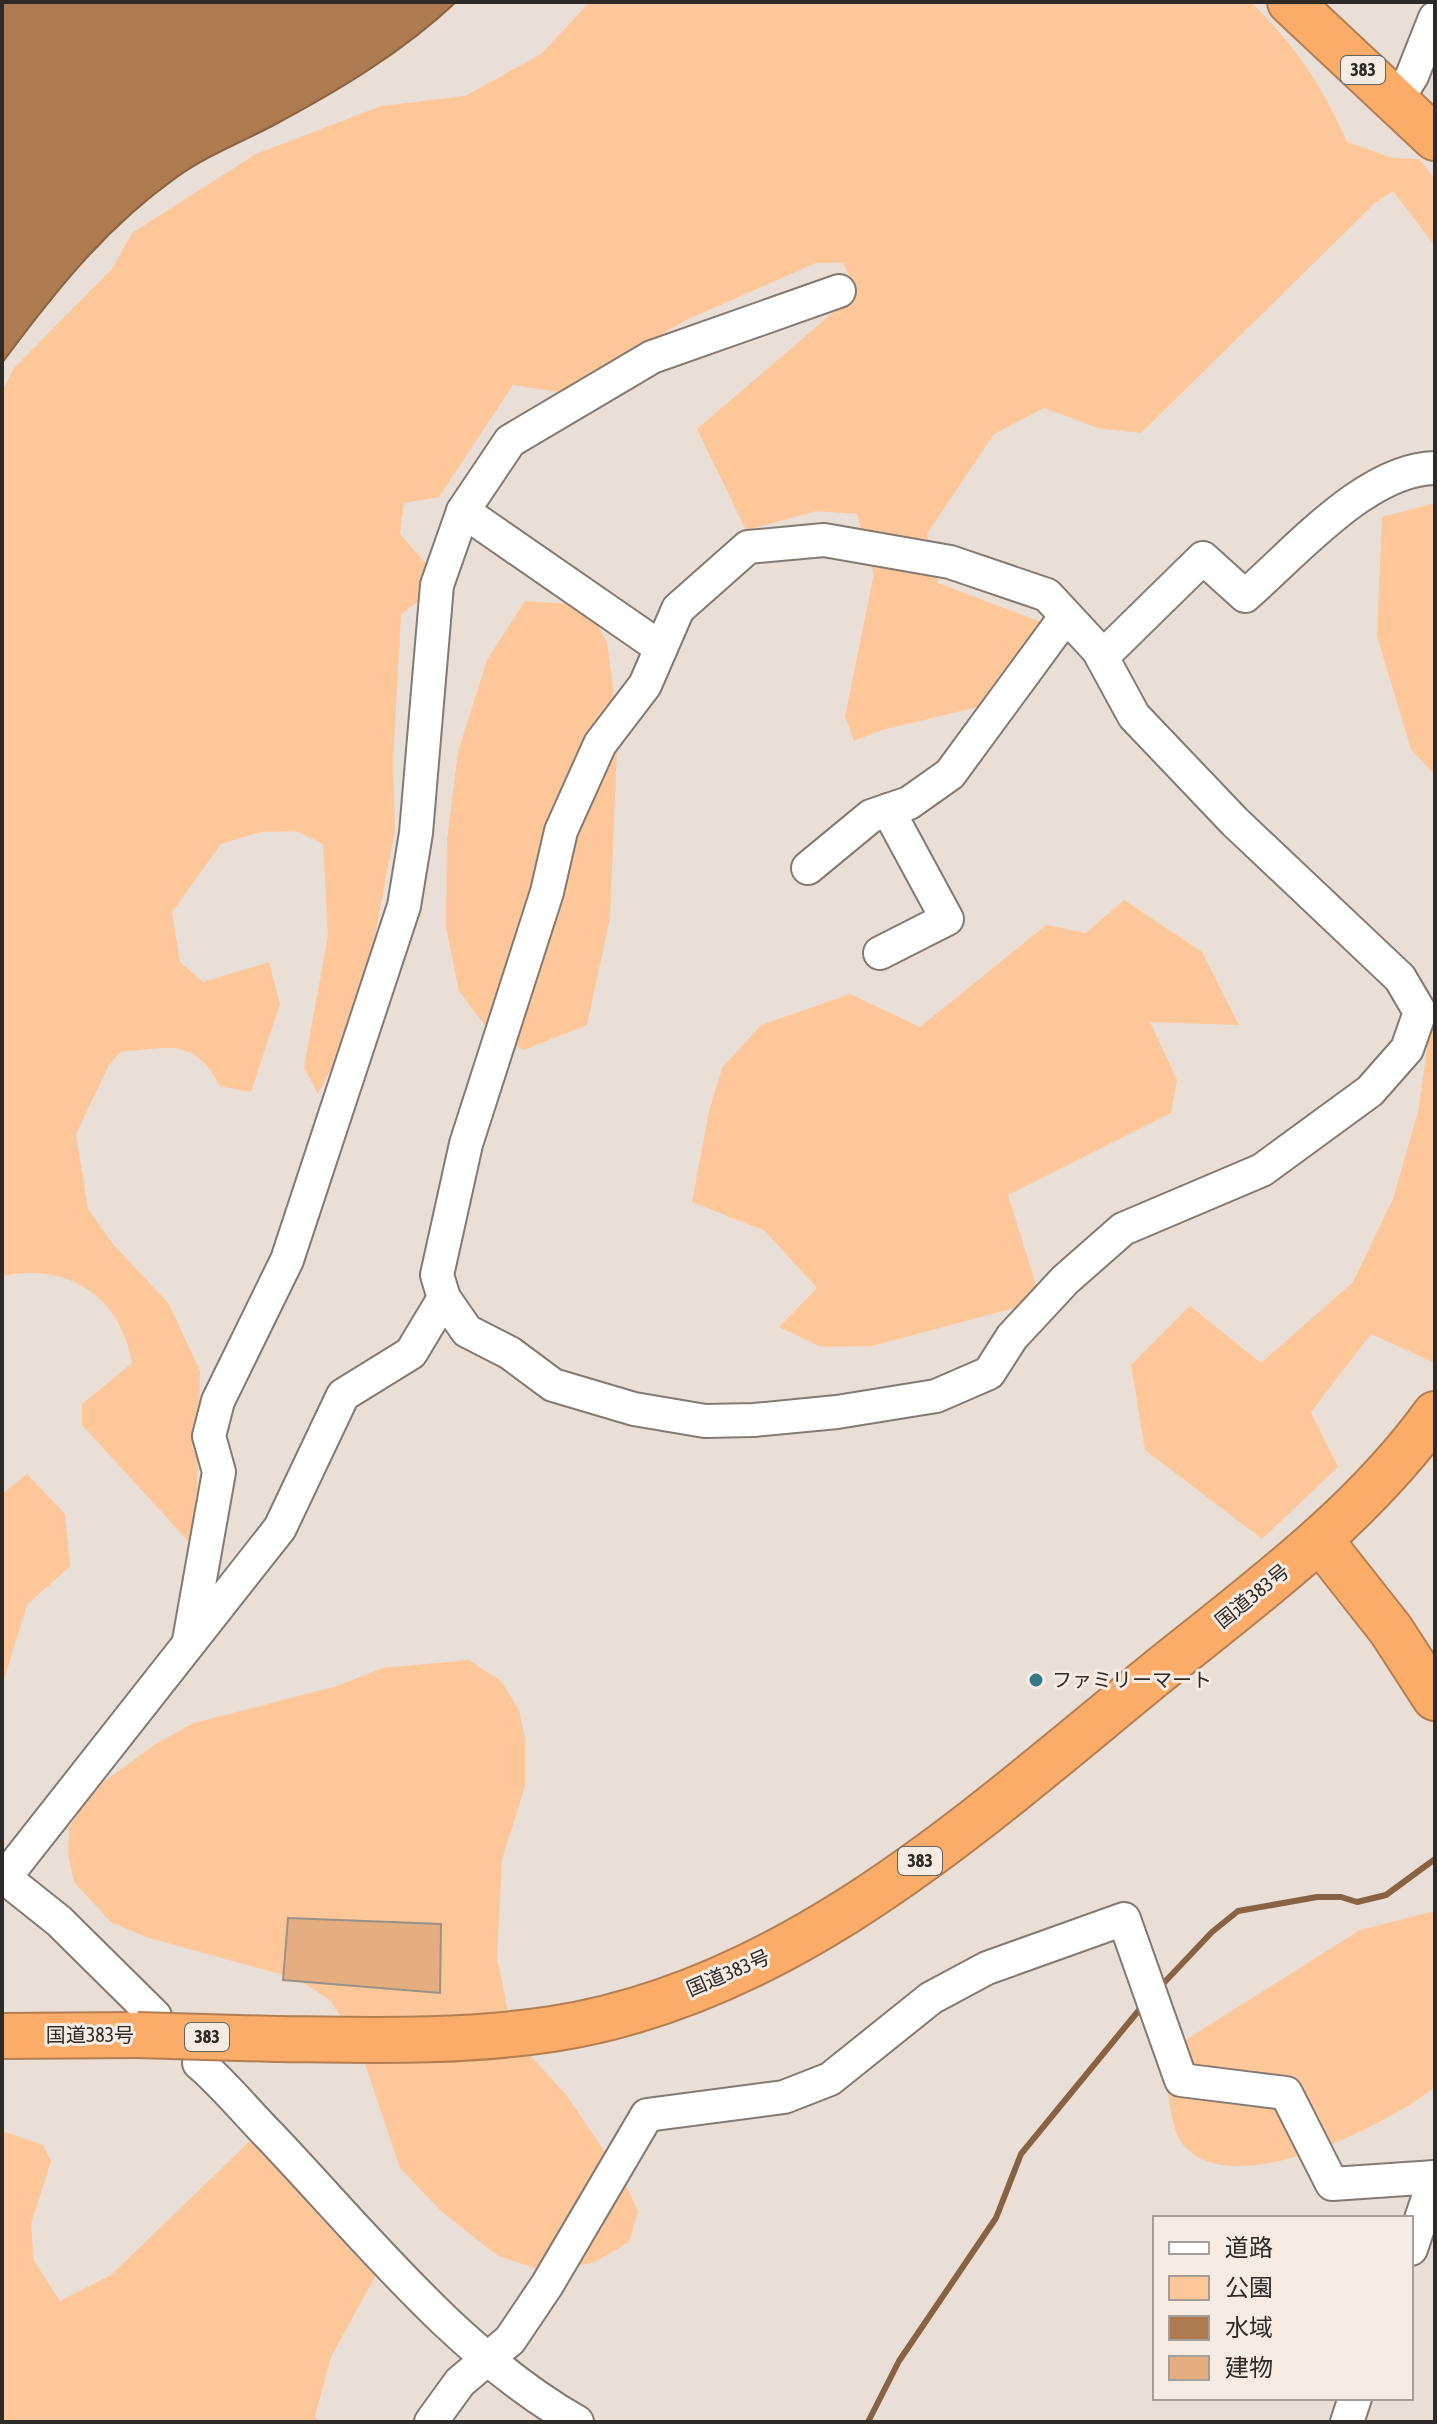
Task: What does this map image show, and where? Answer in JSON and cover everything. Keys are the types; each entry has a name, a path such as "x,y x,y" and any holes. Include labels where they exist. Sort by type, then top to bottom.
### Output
{"highway":[{"name":"383","path":"1290,2 1435,138"},
{"name":"国道383号","path":"2,2036 146,2026 277,2039 444,2040 554,2029 693,1990 789,1947 881,1891 1331,1552 1435,1414"},
{"path":"1331,1552 1435,1698"}],"street":[{"path":"1396,101 1412,76 1435,18"},
{"path":"189,1641 219,1472 209,1436 218,1401 287,1260 404,906 416,833 437,585 463,511 510,441 652,357 839,291"},
{"path":"1102,657 1203,558 1245,596 1357,498 1393,477 1435,468"},
{"path":"463,511 661,648"},
{"path":"824,540 950,562 1047,595 1066,616 1102,657 1134,716 1235,822 1400,978 1420,1012 1407,1049 1370,1091 1262,1170 1123,1229 1043,1303 1012,1337 989,1373 936,1396 754,1420 705,1421 634,1409 553,1385 510,1353 467,1331 444,1298 437,1275 466,1144 547,892 561,831 600,744 645,685 678,609 748,547 824,540"},
{"path":"808,868 871,816 909,803 950,774 1066,616"},
{"path":"880,953 947,919 888,810"},
{"path":"146,2026 59,1921 4,1880 280,1528 343,1395 411,1353 444,1298"},
{"path":"431,2422 460,2382 510,2340 547,2285 647,2115 784,2097 830,2079 931,1998 987,1968 1124,1919 1181,2080 1286,2093 1332,2184 1435,2177 1413,2243"},
{"path":"199,2063 418,2292 488,2359 543,2403 577,2422"},
{"path":"1347,2422 1354,2400"}],"green space":[{"path":"590,2 1251,2 1306,67 1347,142 1393,158 1419,159 1435,178 1435,246 1393,191 1376,202 1141,433 1098,428 1044,408 994,434 927,534 938,583 1041,622 982,706 882,730 854,741 845,716 874,574 857,514 817,511 746,530 697,429 857,292 843,263 816,263 684,321 565,393 513,385 439,497 404,503 400,534 433,572 425,597 401,614 393,761 395,829 361,1011 318,1094 304,1067 328,936 323,844 296,831 260,832 221,844 172,912 180,962 203,982 269,962 280,1004 251,1092 220,1086 200,1059 179,1049 121,1052 109,1065 76,1134 88,1209 113,1244 169,1304 200,1371 197,1490 189,1542 82,1425 82,1404 132,1363 126,1339 116,1319 88,1289 69,1280 49,1274 2,1276 2,391 14,368 112,269 132,233 256,154 381,106 465,96 541,54"},
{"path":"1435,503 1435,775 1411,749 1377,636 1382,517"},
{"path":"525,601 586,605 607,642 618,726 610,918 587,1025 524,1050 490,1032 459,991 446,927 447,840 458,752 487,660"},
{"path":"1124,900 1202,952 1239,1025 1150,1022 1177,1080 1171,1113 1008,1195 1041,1301 872,1346 821,1347 779,1327 817,1288 765,1231 692,1202 709,1112 722,1068 761,1025 850,994 920,1027 1046,925 1086,933"},
{"path":"1435,988 1435,1363 1371,1334 1311,1412 1338,1467 1262,1539 1145,1450 1131,1365 1190,1306 1261,1363 1353,1282 1393,1199 1419,1108"},
{"path":"27,1474 65,1514 70,1566 27,1605 2,1686 2,1494"},
{"path":"469,1660 501,1681 519,1710 525,1738 525,1786 502,1860 497,1957 508,2012 530,2055 567,2096 622,2177 638,2211 629,2242 595,2262 546,2272 498,2256 441,2211 400,2168 359,2046 331,2001 298,1979 146,1937 111,1922 74,1882 68,1854 69,1828 90,1792 157,1743 194,1723 337,1686 383,1668"},
{"path":"1435,1911 1435,2087 1350,2136 1314,2151 1277,2161 1243,2166 1212,2163 1188,2150 1173,2123 1165,2069 1187,2039 1360,1930"},
{"path":"2,2131 43,2145 51,2161 31,2224 34,2261 60,2301 111,2275 252,2139 377,2273 331,2357 315,2416 318,2422 2,2422"}],"water":[{"path":"2,2 456,2 414,38 369,70 298,112 200,162 151,197 82,263 2,363"}],"building":[{"path":"288,1918 441,1924 440,1993 283,1980"}],"waterway":[{"path":"1160,1987 1212,1932 1238,1911 1317,1897 1341,1897 1357,1902 1386,1895 1435,1859"},
{"path":"868,2422 899,2361 996,2218 1021,2154 1144,2004"}],"place":[{"name":"ファミリーマート","path":"1036,1680"}]}
